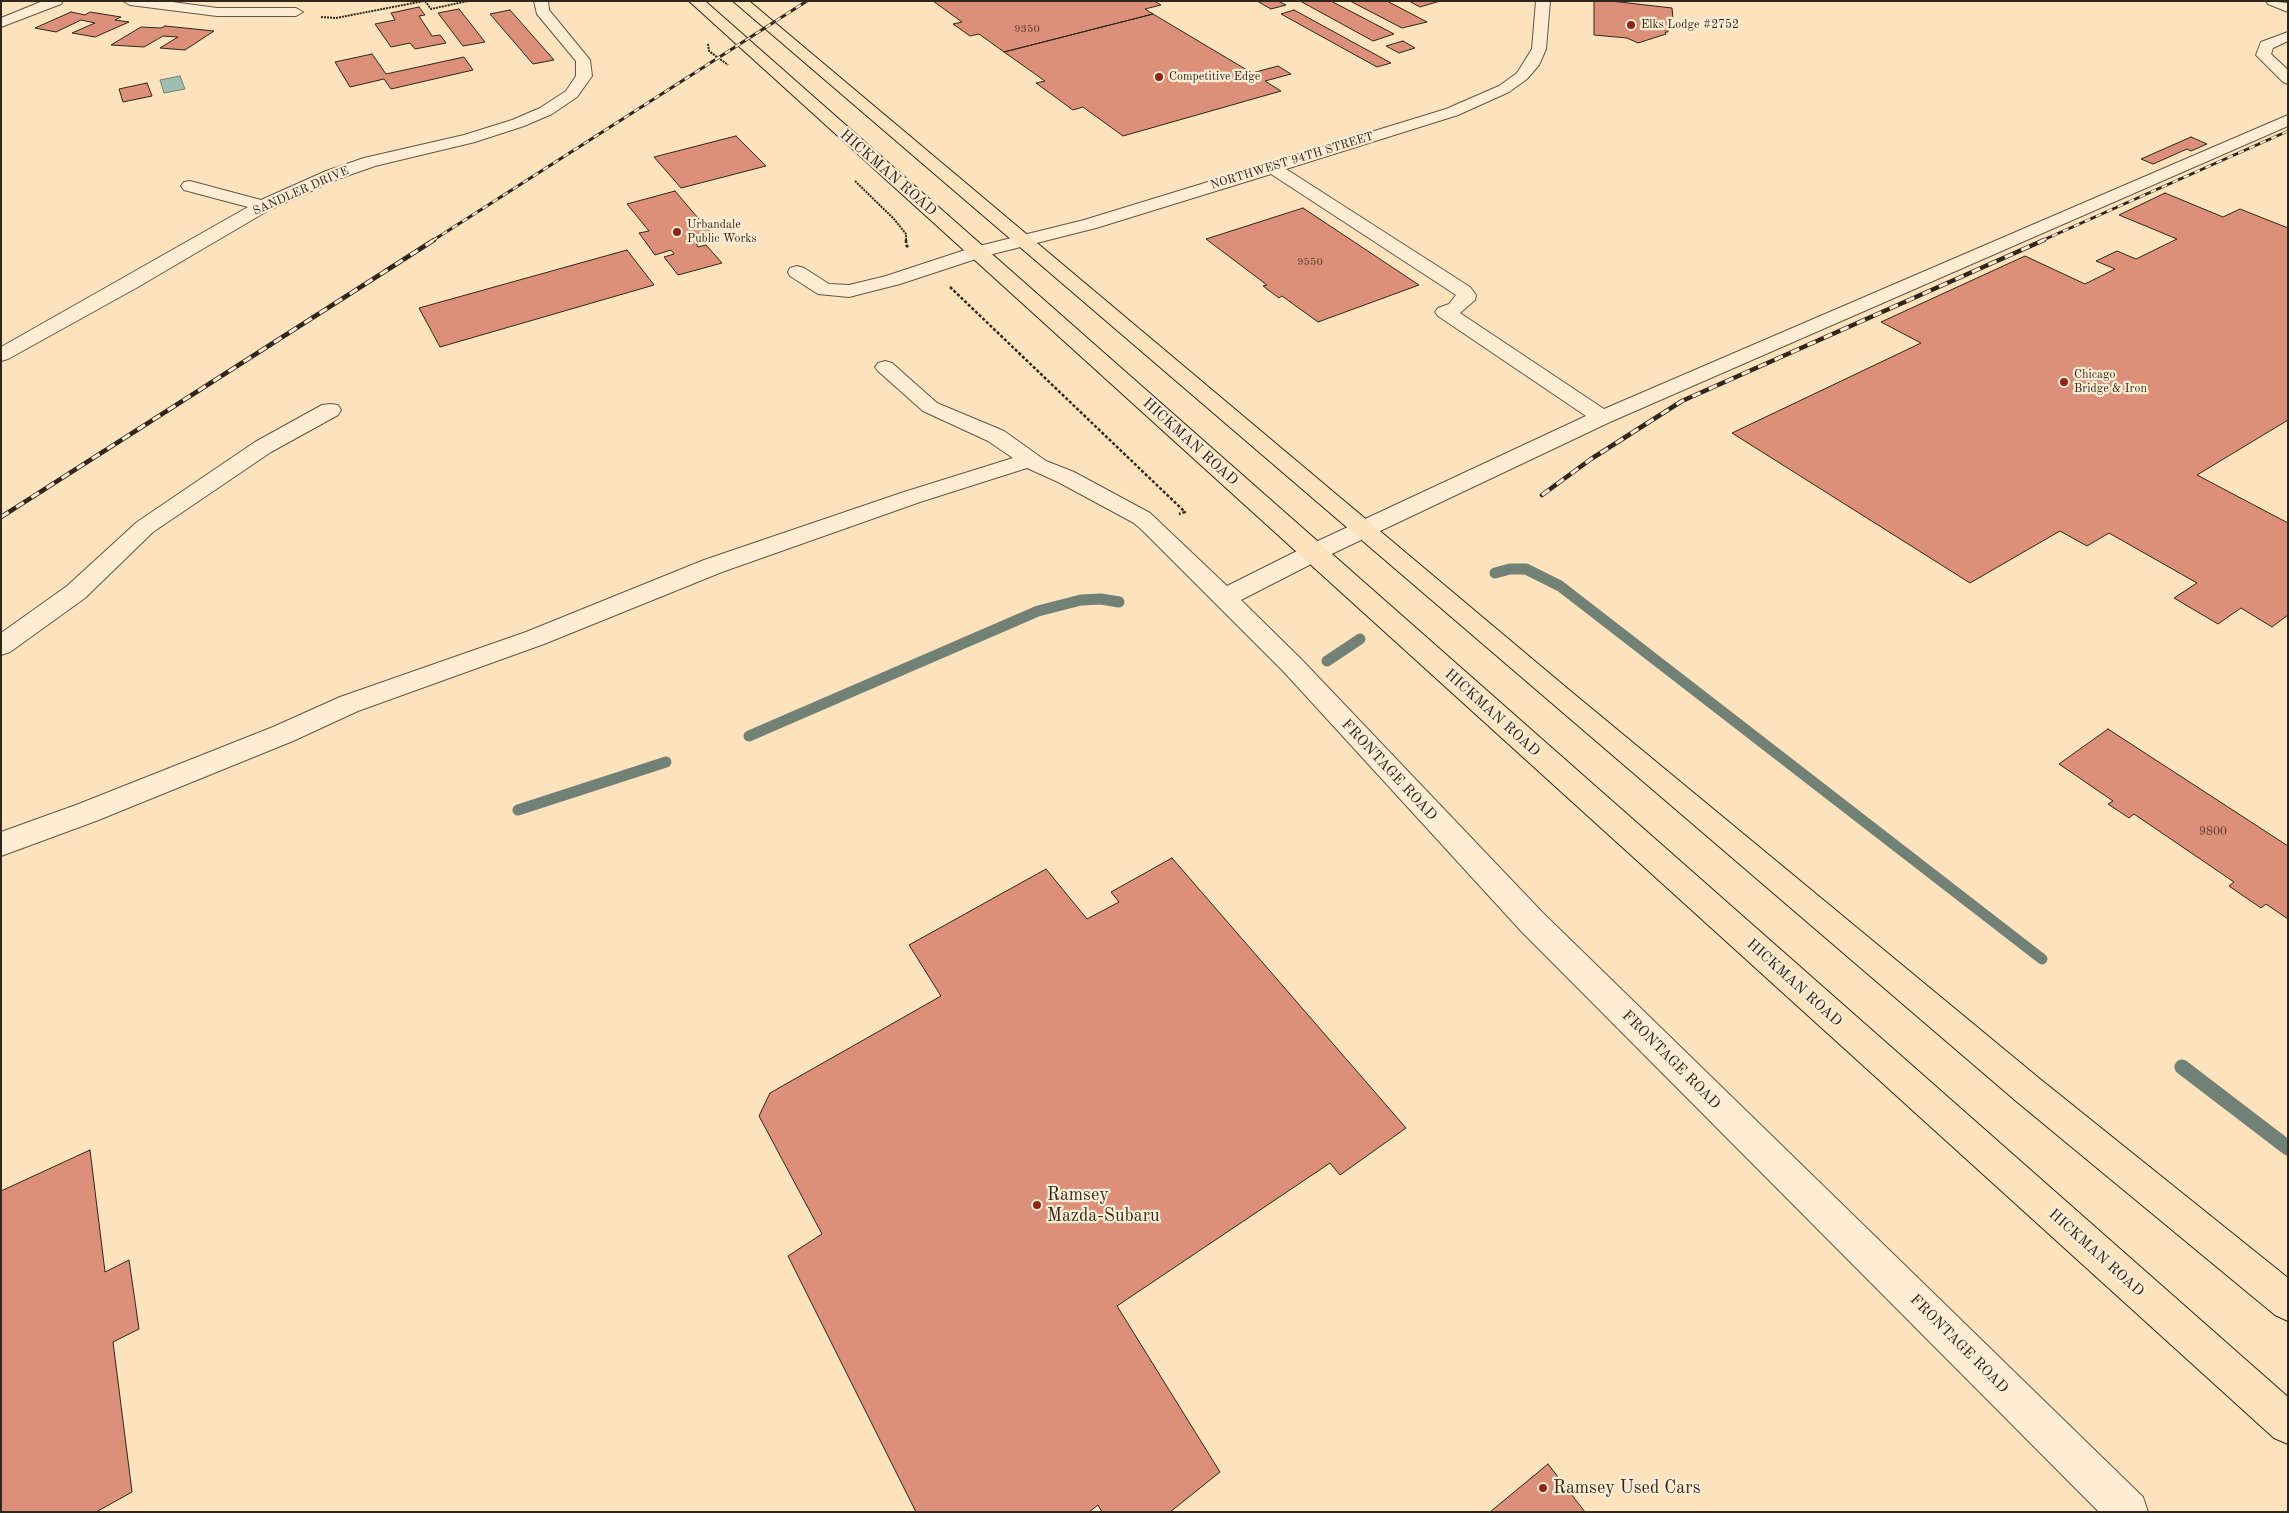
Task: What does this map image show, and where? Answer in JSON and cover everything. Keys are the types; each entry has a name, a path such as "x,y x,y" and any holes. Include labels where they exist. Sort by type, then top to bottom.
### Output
{"main road":[{"name":"HICKMAN ROAD","path":"696,1 2288,1424"},
{"path":"740,1 1363,530 2028,1090 2288,1302"}],"street":[{"path":"1,23 56,1"},
{"path":"130,1 217,12 296,12"},
{"name":"SANDLER DRIVE","path":"1,355 131,283 263,206 332,175 370,162 469,139 518,123 546,111 572,94 584,76 583,60 542,11 541,1"},
{"name":"NORTHWEST 94TH STREET","path":"797,272 825,290 849,292 893,280 978,252 1090,224 1452,112 1504,89 1522,76 1532,65 1539,49 1543,1"},
{"path":"2273,1 2288,8"},
{"path":"2288,36 2266,45 2263,55 2288,79"},
{"path":"1224,598 1314,553 1602,417 2288,120"},
{"path":"1272,167 1463,291 1466,295 1464,300 1456,308 1445,312 1602,417"},
{"path":"190,186 263,206"},
{"name":"FRONTAGE ROAD","path":"885,367 930,407 996,436 1038,466 1066,477 1142,518 1293,666 1532,922 2128,1512"},
{"path":"1,646 76,592 145,527 264,447 330,410"},
{"path":"1,844 86,813 283,734 349,704 535,638 713,566 912,497 1030,460"}],"path":[{"path":"296,12 336,18 425,1 431,9 468,2"}],"shaded area":[{"path":"180,76 185,89 164,93 160,80"}],"building":[{"path":"933,1 1154,1 1161,5 1145,9 1153,14 1004,52 979,34 970,36 953,24 962,22"},
{"path":"1257,1 1278,1 1286,5 1271,9"},
{"path":"1300,1 1331,1 1394,34 1373,41"},
{"path":"1350,1 1387,1 1427,22 1402,28"},
{"path":"1409,1 1440,1 1420,7"},
{"name":"Elks Lodge #2752","path":"1594,1 1611,1 1672,8 1673,19 1667,18 1668,32 1665,32 1666,34 1638,43 1627,38 1594,35"},
{"path":"419,7 425,15 419,16 432,36 440,35 446,43 415,49 410,43 391,47 375,24 395,20 391,13"},
{"path":"459,9 485,42 463,46 438,13"},
{"path":"510,10 554,60 533,64 490,14"},
{"path":"1294,10 1391,63 1377,67 1281,14"},
{"path":"71,12 85,15 90,12 121,17 115,20 129,22 95,37 72,33 95,23 81,20 56,32 35,28"},
{"name":"Competitive Edge","path":"1153,14 1252,73 1278,66 1291,74 1265,81 1281,91 1123,136 1083,107 1073,110 1036,83 1045,81 1004,52"},
{"path":"165,26 214,31 185,50 160,48 178,37 163,36 144,47 111,45 141,27 161,28"},
{"path":"1403,41 1415,48 1399,53 1386,46"},
{"path":"372,54 386,74 464,57 473,70 391,89 384,79 350,87 335,62"},
{"path":"147,83 152,96 123,102 119,89"},
{"path":"736,136 766,166 681,188 654,157"},
{"path":"2191,137 2207,144 2191,151 2187,149 2153,164 2141,159"},
{"name":"Urbandale Public Works","path":"675,191 715,238 696,243 698,247 706,245 722,263 678,275 664,257 674,254 671,250 655,255 639,233 649,231 627,204"},
{"name":"Chicago Bridge & Iron","path":"2165,193 2223,217 2240,209 2288,228 2288,420 2197,475 2288,523 2288,615 2272,627 2241,608 2218,624 2174,598 2197,583 2109,533 2087,546 2060,531 1970,583 1732,433 1921,343 1881,322 2025,256 2085,284 2115,269 2096,261 2117,251 2136,259 2177,239 2119,215"},
{"path":"1303,208 1419,285 1318,322 1282,296 1279,298 1263,286 1267,285 1206,239"},
{"path":"627,250 654,285 440,347 419,308"},
{"path":"2108,729 2288,846 2288,919 2266,904 2261,908 2229,886 2234,882 2134,814 2129,818 2108,804 2113,801 2059,764"},
{"name":"Ramsey Mazda-Subaru","path":"1172,858 1406,1128 1340,1175 1330,1163 1117,1306 1220,1472 1170,1512 1102,1512 1098,1505 1089,1512 916,1512 788,1256 822,1234 759,1116 770,1093 941,996 909,945 1046,869 1087,919 1119,902 1111,892"},
{"path":"90,1150 105,1272 129,1260 139,1329 113,1342 132,1492 96,1512 1,1512 1,1191"},
{"name":"Ramsey Used Cars","path":"1548,1464 1585,1512 1490,1512"}],"waterway":[{"path":"1495,573 1510,569 1526,569 1560,586 2042,959"},
{"path":"749,736 1038,611 1081,600 1101,599 1119,602"},
{"path":"1327,661 1360,639"},
{"path":"518,810 666,762"},
{"path":"2182,1067 2288,1148"}],"railway":[{"path":"432,241 807,1"},
{"path":"2041,241 2288,131"},
{"path":"1,517 434,240"},
{"path":"1542,495 1591,459 1682,401 2044,240"}],"place":[{"name":"Elks Lodge #2752","path":"1631,25"},
{"name":"Competitive Edge","path":"1159,77"},
{"name":"Urbandale Public Works","path":"677,232"},
{"name":"Chicago Bridge & Iron","path":"2064,382"},
{"name":"Ramsey Mazda-Subaru","path":"1037,1205"},
{"name":"Ramsey Used Cars","path":"1543,1488"}]}
